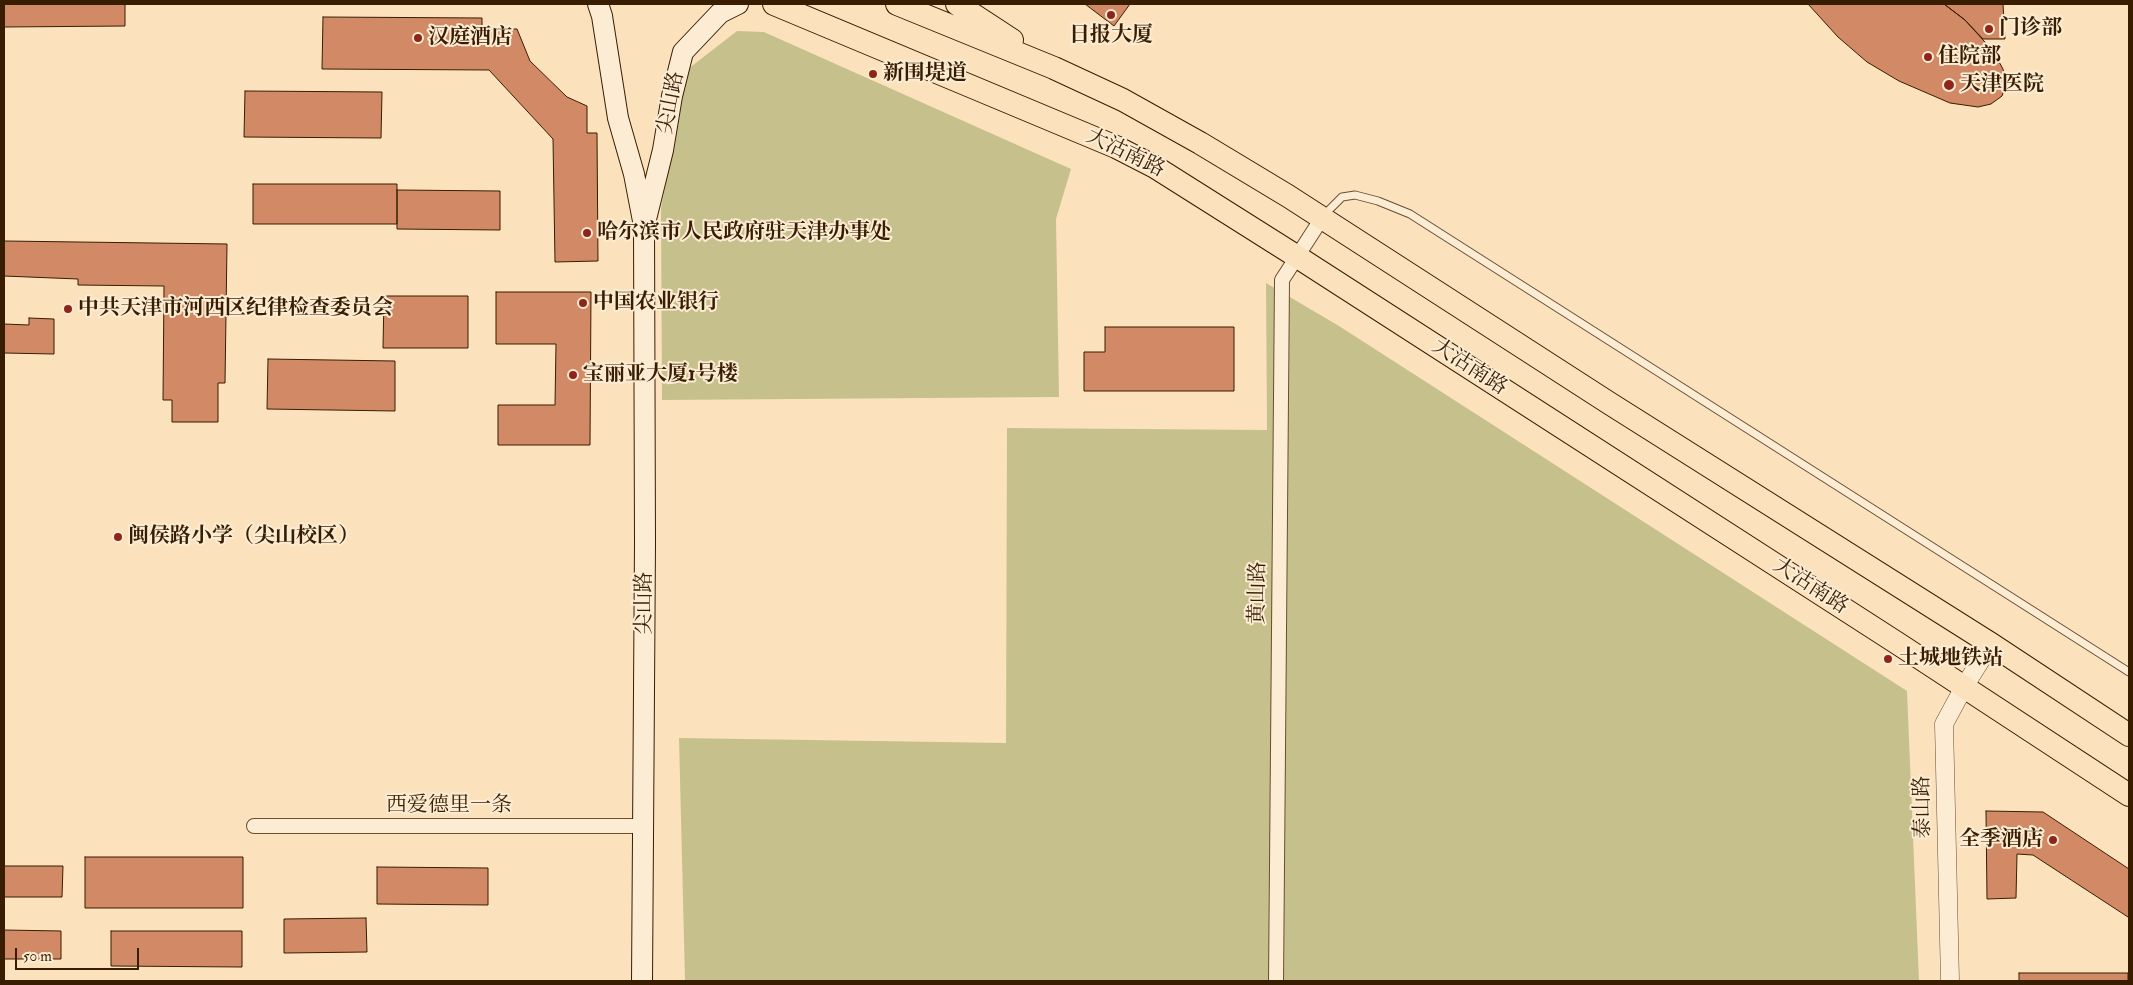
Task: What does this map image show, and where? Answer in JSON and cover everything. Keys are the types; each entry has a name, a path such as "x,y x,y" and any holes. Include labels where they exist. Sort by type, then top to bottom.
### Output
{"main road":[{"name":"尖山路","path":"598,4 602,16 618,118 634,174 644,226 642,981"},
{"name":"尖山路","path":"644,226 663,150 672,96 683,52 720,13 738,4"},
{"name":"大沽南路","path":"774,4 1116,147 1188,187 1964,687 2129,796"},
{"name":"大沽南路","path":"897,4 1054,68 1123,100 1200,143 1322,218 1609,403 1991,644 2129,735"},
{"path":"957,4 1054,68"}],"street":[{"name":"黄山路","path":"1276,981 1282,280 1322,218"},
{"name":"泰山路","path":"1950,981 1944,724 1991,644"},
{"name":"西爱德里一条","path":"254,826 643,826"}],"lane":[{"path":"1322,218 1342,197 1355,195 1378,201 1410,214 2129,672"}],"shaded area":[{"path":"737,31 764,32 1071,169 1056,219 1059,397 662,400 661,208 688,69"},
{"path":"1266,283 1339,326 1907,691 1919,981 685,981 679,738 1006,743 1007,428 1267,430"}],"building":[{"path":"4,4 125,4 125,26 4,27"},
{"name":"日报大厦","path":"1085,4 1130,4 1114,26"},
{"name":"住院部","path":"1808,4 1944,4 1965,20 1993,51 2003,69 2006,84 2002,96 1991,104 1978,107 1950,103 1899,81 1867,62 1838,37"},
{"name":"门诊部","path":"1944,4 2003,4 2005,39 1983,39 1965,20"},
{"path":"323,17 482,18 482,29 517,29 530,61 567,97 587,106 587,133 597,133 598,261 555,262 553,139 489,70 322,69"},
{"path":"245,91 382,92 381,138 244,137"},
{"path":"253,184 397,184 397,224 253,224"},
{"path":"397,190 500,191 500,230 397,229"},
{"path":"4,241 227,244 225,383 218,383 218,422 172,422 172,400 163,400 164,286 78,285 78,279 4,276"},
{"name":"宝丽亚大厦1号楼","path":"496,292 591,292 590,445 498,445 498,405 555,405 556,344 496,344"},
{"path":"384,296 468,296 468,348 383,348"},
{"path":"29,318 54,319 54,354 4,353 4,324 29,325"},
{"path":"1105,327 1234,327 1234,391 1084,391 1084,352 1105,352"},
{"path":"268,359 395,361 395,411 267,409"},
{"path":"1986,811 2043,812 2129,869 2128,917 2033,855 2017,854 2016,898 1987,899"},
{"path":"85,857 243,857 243,908 85,908"},
{"path":"4,866 63,866 62,897 4,897"},
{"path":"377,867 488,868 488,905 377,904"},
{"path":"366,918 367,952 284,953 284,919"},
{"path":"4,930 61,931 61,959 4,959"},
{"path":"111,931 242,931 242,967 111,966"},
{"path":"2019,973 2128,973 2128,981 2019,981"}],"place":[{"name":"日报大厦","path":"1111,15"},
{"name":"门诊部","path":"1989,29"},
{"name":"汉庭酒店","path":"418,38"},
{"name":"住院部","path":"1928,57"},
{"name":"新围堤道","path":"873,74"},
{"name":"天津医院","path":"1949,85"},
{"name":"哈尔滨市人民政府驻天津办事处","path":"587,233"},
{"name":"中国农业银行","path":"583,303"},
{"name":"中共天津市河西区纪律检查委员会","path":"68,309"},
{"name":"宝丽亚大厦1号楼","path":"573,375"},
{"name":"闽侯路小学（尖山校区）","path":"118,537"},
{"name":"土城地铁站","path":"1888,659"},
{"name":"全季酒店","path":"2053,840"}]}
